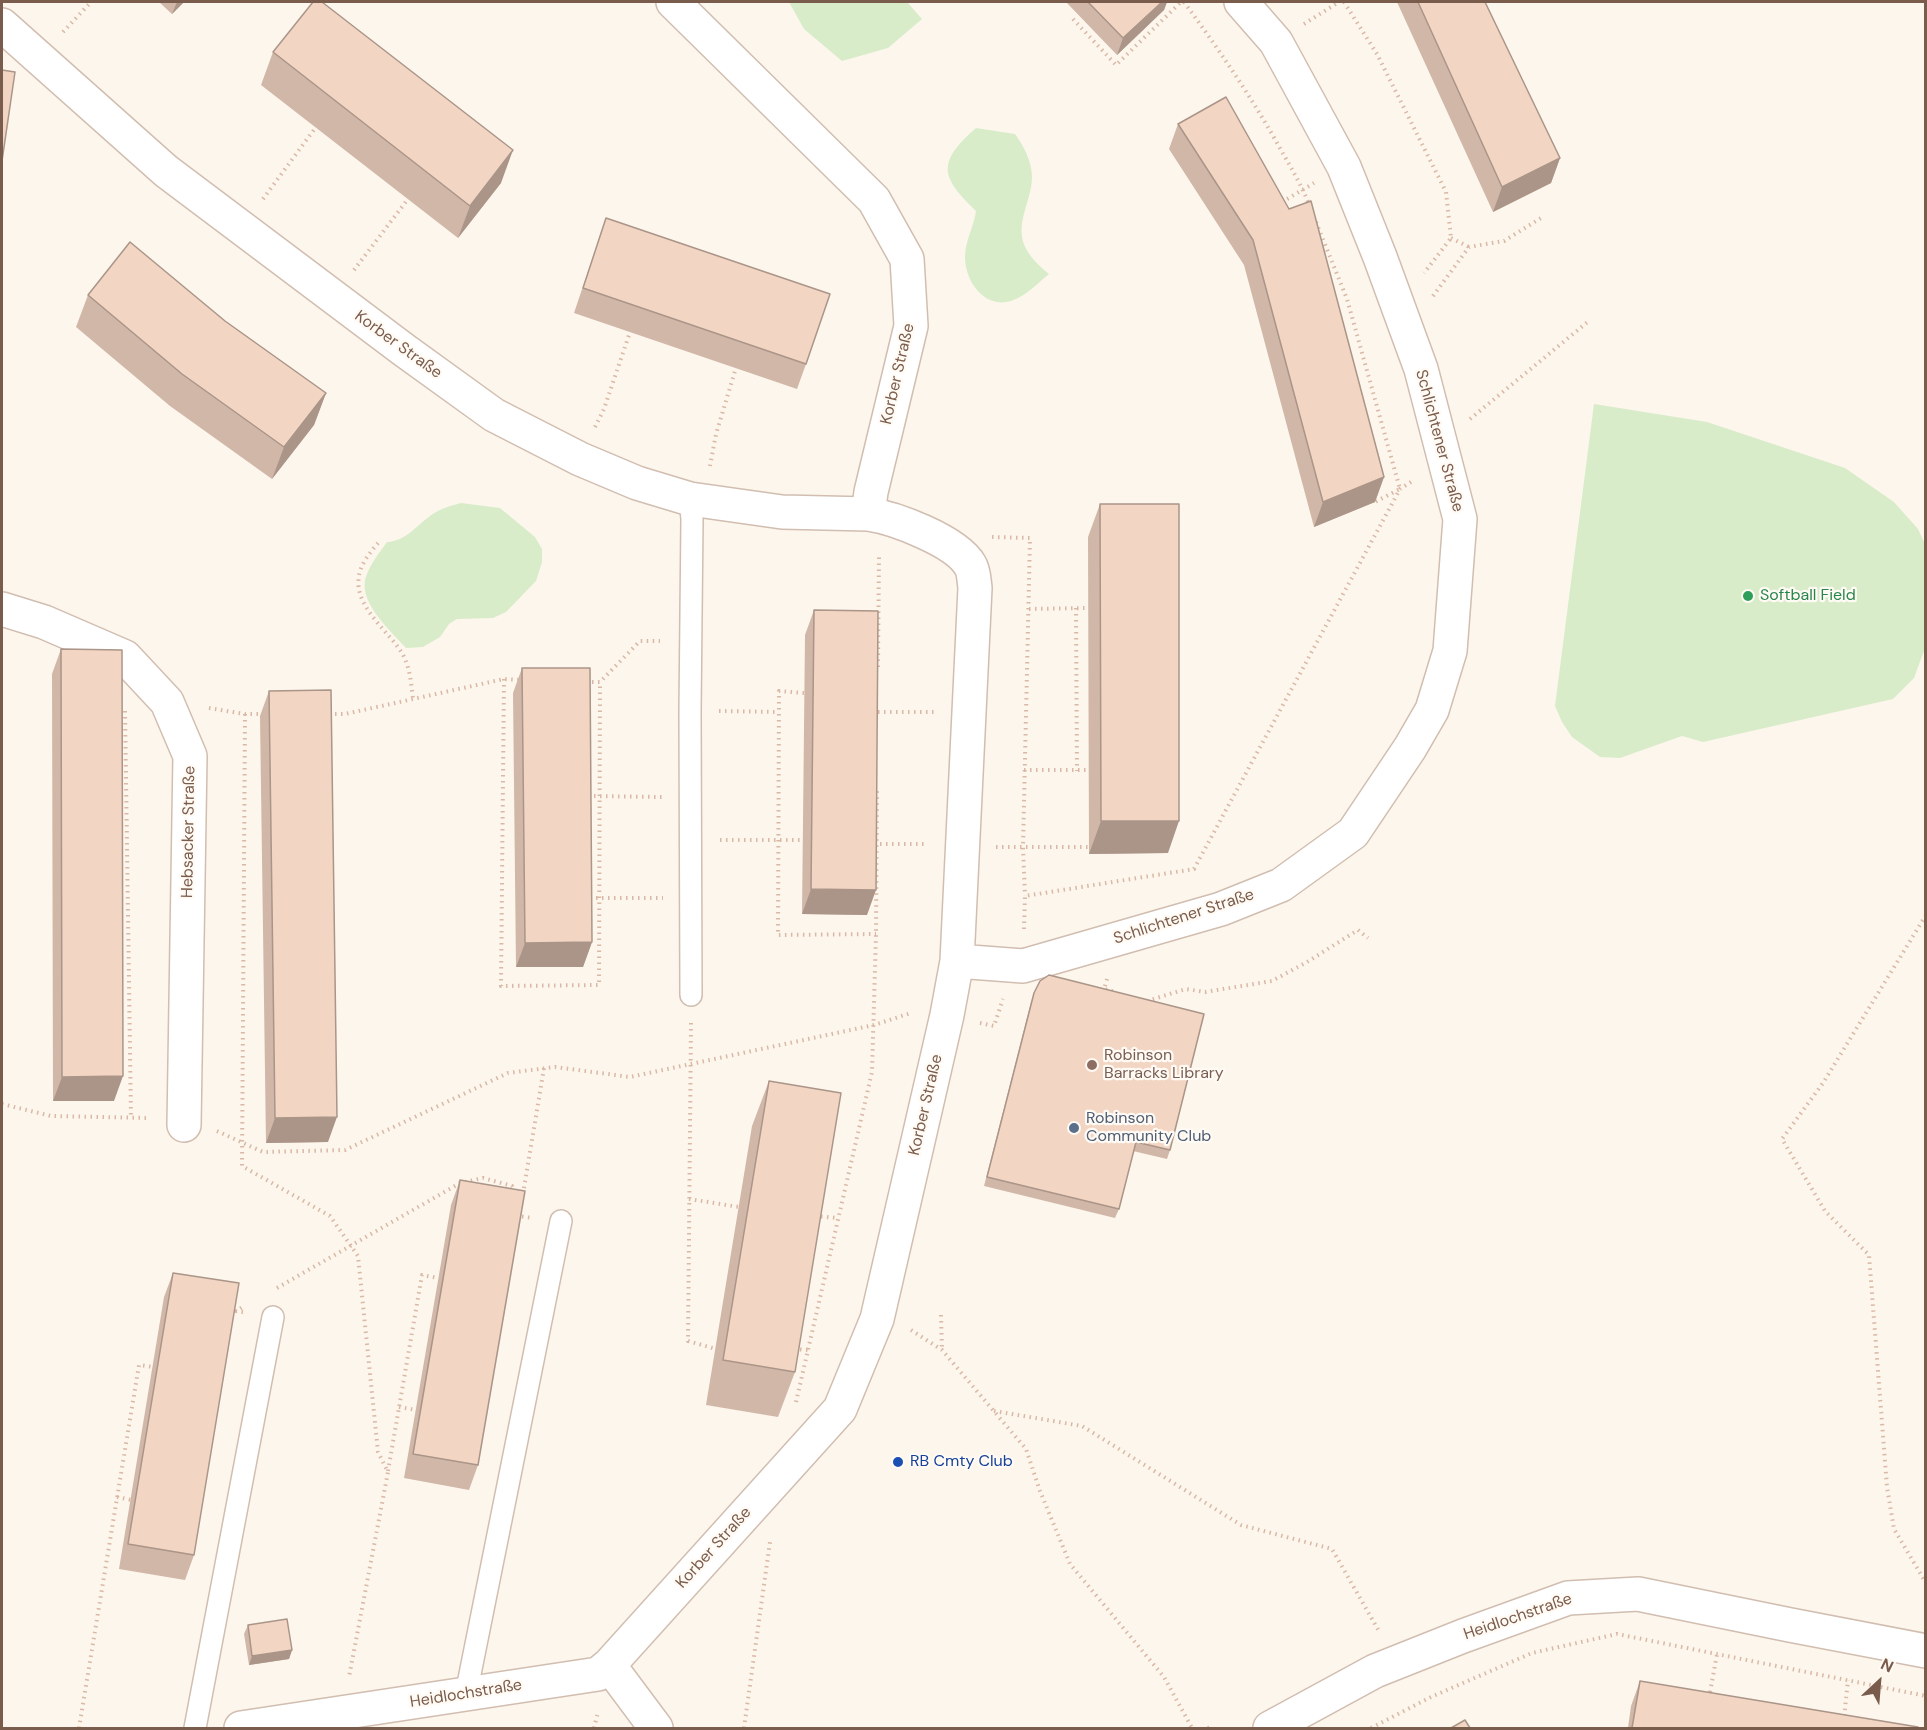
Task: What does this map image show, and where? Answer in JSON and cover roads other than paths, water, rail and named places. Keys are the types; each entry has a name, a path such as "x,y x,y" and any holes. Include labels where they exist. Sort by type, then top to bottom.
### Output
{"street":[{"name":"Korber Straße","path":"673,2 874,200 907,260 912,326 871,492 874,514"},
{"name":"Schlichtener Straße","path":"957,961 1023,966 1221,909 1281,885 1353,833 1410,748 1432,710 1450,651 1460,519 1421,369 1344,167 1276,42 1241,2"},
{"name":"Korber Straße","path":"2,25 166,171 494,415 580,459 638,483 697,500 782,512 874,514 932,535 958,551 972,566 975,588 957,961 947,1015 877,1319 840,1409 609,1665"},
{"name":"Hebsacker Straße","path":"2,609 44,622 124,657 167,702 190,756 184,1122"},
{"name":"Heidlochstraße","path":"1270,1728 1375,1671 1568,1598 1638,1593 1926,1651"},
{"name":"Heidlochstraße","path":"241,1728 322,1720 466,1694 598,1674 609,1665"},
{"path":"609,1665 656,1728"}],"lane":[{"path":"691,995 690,641 692,519 697,500"},
{"path":"466,1694 561,1221"},
{"path":"195,1728 273,1317"}],"place":[{"name":"Softball Field","path":"1748,596"},
{"name":"Robinson Barracks Library","path":"1092,1065"},
{"name":"Robinson Community Club","path":"1074,1128"},
{"name":"RB Cmty Club","path":"898,1462"}]}
